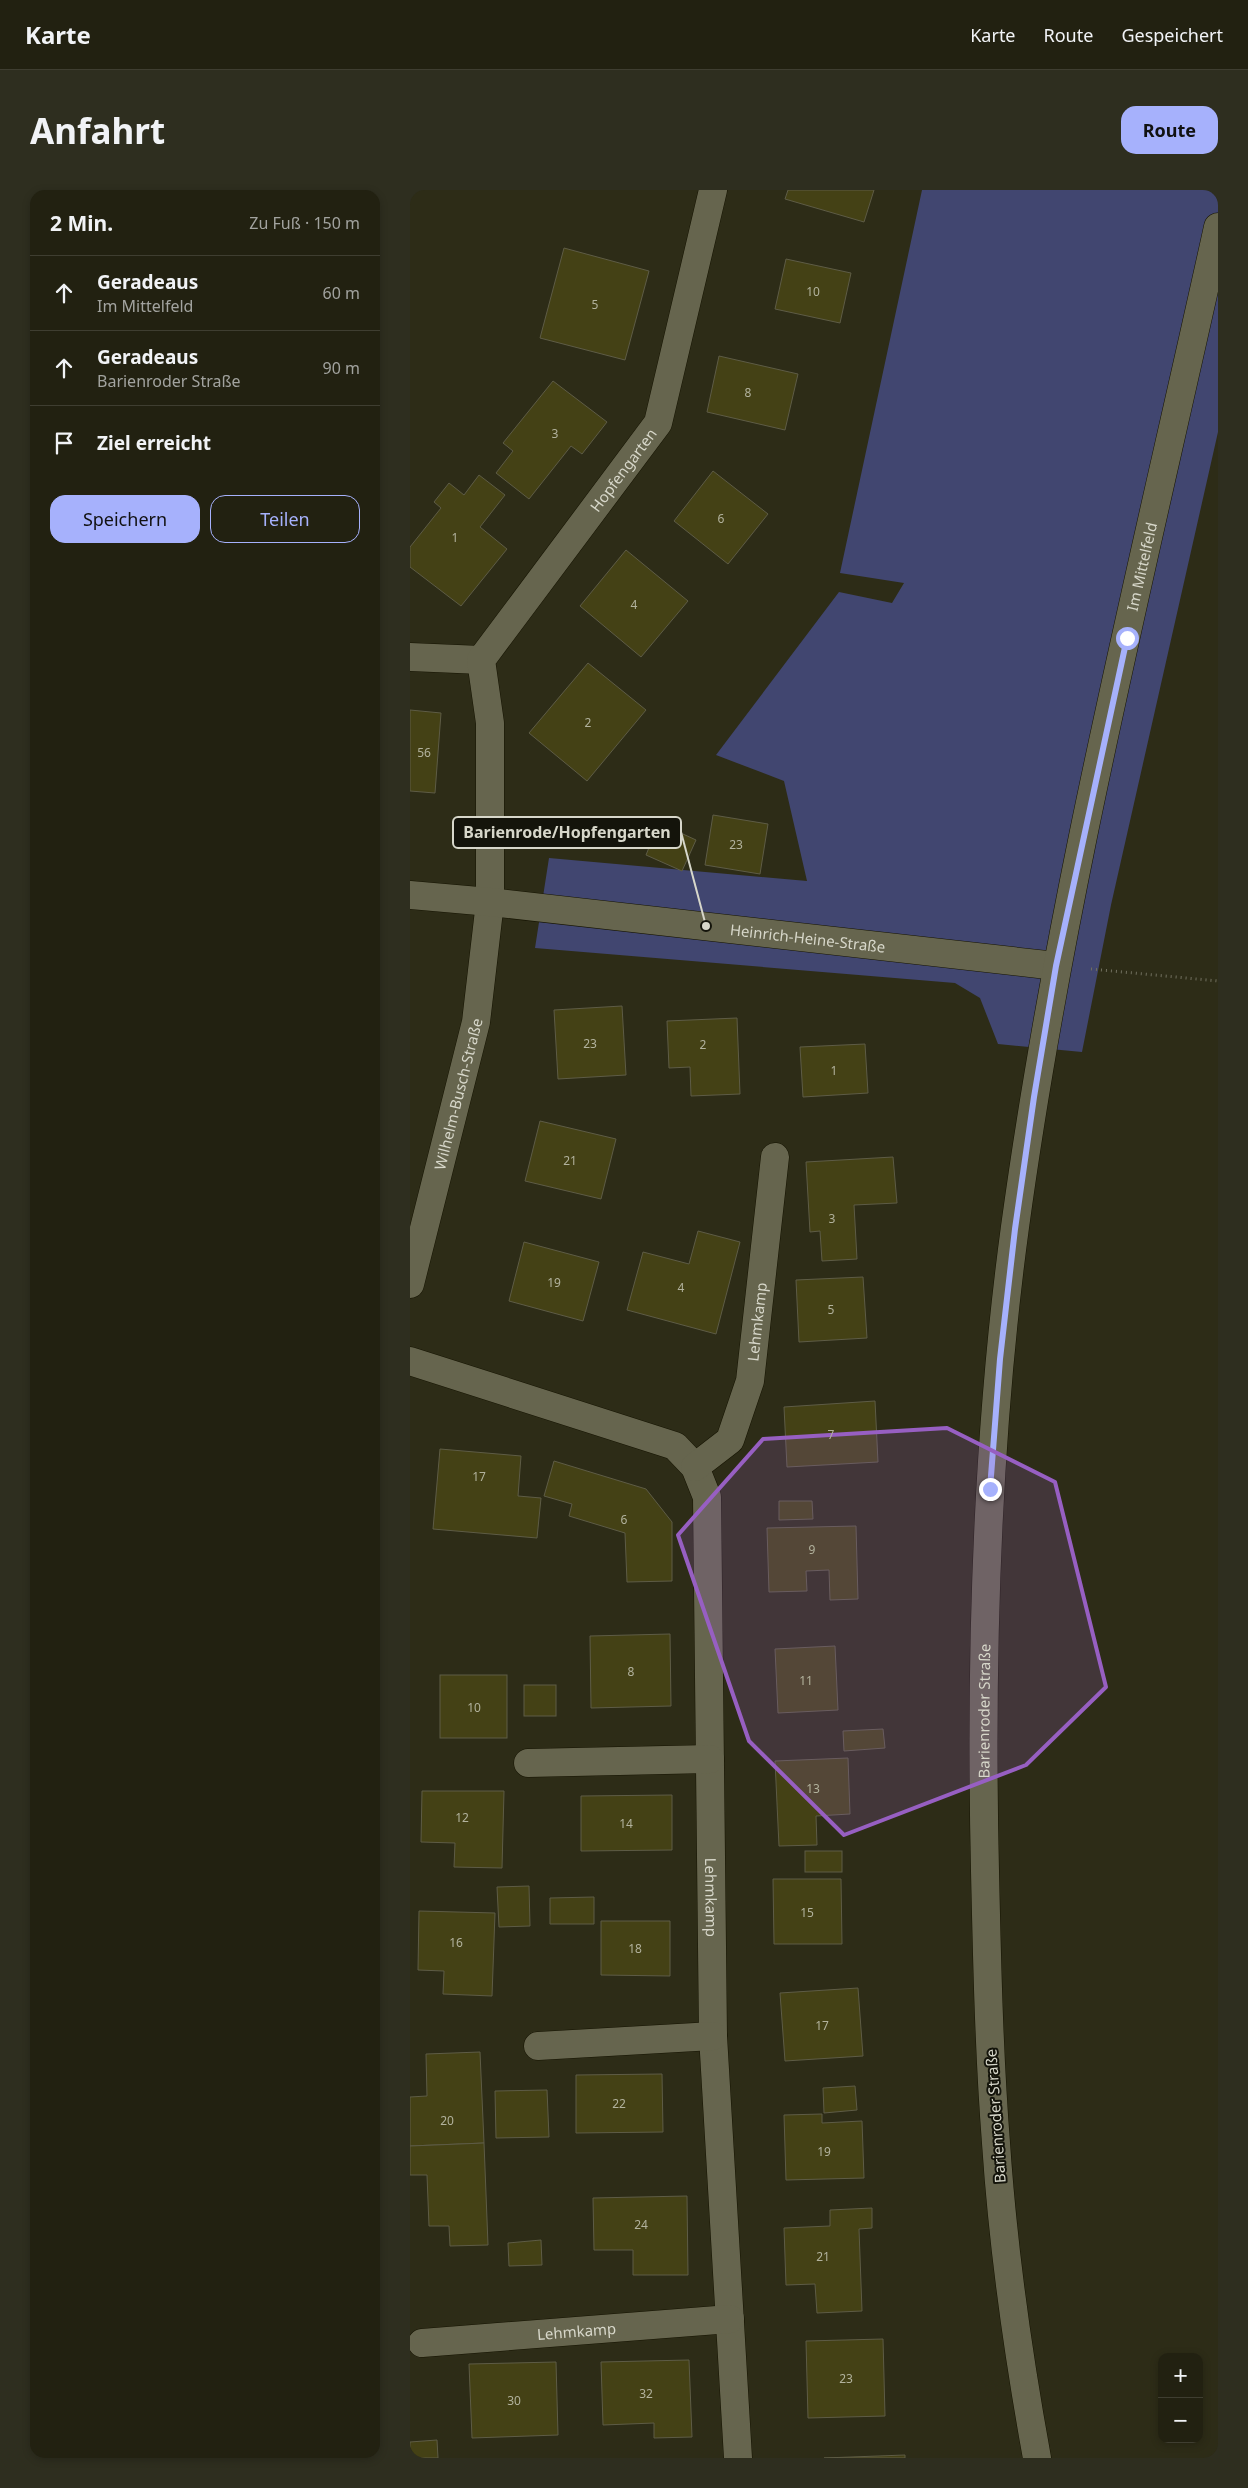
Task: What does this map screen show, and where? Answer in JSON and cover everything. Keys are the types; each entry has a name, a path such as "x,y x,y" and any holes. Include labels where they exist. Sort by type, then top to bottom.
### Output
{"street":[{"name":"Hopfengarten","path":"481,660 658,423 713,190"},
{"name":"Im Mittelfeld","path":"1056,966 1218,227"},
{"path":"410,657 481,660 490,723 490,902"},
{"name":"Heinrich-Heine-Straße","path":"410,895 490,902 1056,966"},
{"name":"Wilhelm-Busch-Straße","path":"410,1284 476,1022 490,902"},
{"name":"Barienroder Straße","path":"1036,2458 1025,2393 996,2150 989,2025 982,1757 987,1565 1000,1359 1015,1229 1056,966"},
{"name":"Lehmkamp","path":"695,1467 730,1440 750,1381 774,1157"},
{"name":"Lehmkamp","path":"410,1361 675,1446 695,1467 707,1498 713,2036 738,2458"},
{"path":"528,1763 710,1759"},
{"path":"538,2046 713,2036"},
{"name":"Lehmkamp","path":"422,2343 730,2319"}],"path":[{"path":"1056,966 1218,981"}],"highlighted area":[{"path":"947,1428 1055,1482 1106,1687 1026,1765 844,1835 749,1741 678,1535 763,1439"}],"shaded area":[{"path":"922,190 1218,190 1218,432 1111,905 1082,1052 998,1044 980,998 955,983 535,948 549,858 807,881 784,781 716,755 839,592 892,603 904,583 840,573"}],"building":[{"path":"788,190 874,190 864,222 785,199"},
{"path":"564,248 649,271 625,360 540,338"},
{"path":"786,259 851,273 840,323 775,309"},
{"path":"719,356 798,374 785,430 707,412"},
{"path":"553,381 607,422 582,454 571,446 529,499 496,473 513,451 503,443"},
{"path":"713,471 768,514 728,564 674,521"},
{"path":"479,475 505,495 480,527 507,549 461,606 410,567 410,547 441,508 434,502 449,483 464,495"},
{"path":"626,550 688,601 641,657 580,606"},
{"path":"588,663 646,710 587,781 529,733"},
{"path":"410,710 441,713 435,793 410,791"},
{"path":"713,815 768,824 760,874 705,865"},
{"path":"659,823 696,840 682,871 646,855"},
{"path":"622,1006 626,1075 558,1079 554,1010"},
{"path":"737,1018 740,1094 691,1096 690,1067 669,1068 667,1021"},
{"path":"865,1044 868,1093 803,1097 800,1047"},
{"path":"540,1121 616,1139 601,1199 525,1181"},
{"path":"893,1157 897,1203 854,1205 857,1259 822,1261 820,1231 810,1232 806,1162"},
{"path":"698,1231 740,1242 716,1334 627,1310 643,1252 689,1264"},
{"path":"524,1242 599,1262 583,1321 509,1301"},
{"path":"863,1277 867,1338 799,1342 796,1280"},
{"path":"875,1401 878,1462 787,1467 784,1407"},
{"path":"440,1449 521,1456 518,1496 541,1498 537,1538 433,1529"},
{"path":"554,1461 646,1489 672,1522 672,1581 627,1582 625,1533 569,1516 572,1504 544,1496"},
{"path":"779,1501 812,1501 813,1519 779,1520"},
{"path":"856,1526 858,1599 830,1600 829,1570 806,1571 807,1591 769,1592 767,1528"},
{"path":"670,1634 671,1706 591,1708 590,1636"},
{"path":"835,1646 838,1710 778,1713 775,1649"},
{"path":"440,1675 507,1675 507,1738 440,1738"},
{"path":"524,1685 556,1685 556,1716 524,1716"},
{"path":"883,1729 885,1748 844,1751 843,1731"},
{"path":"848,1758 850,1814 816,1816 817,1845 779,1846 775,1761"},
{"path":"422,1791 504,1791 502,1868 454,1867 455,1843 421,1842"},
{"path":"672,1795 672,1850 581,1851 581,1796"},
{"path":"805,1851 842,1851 842,1872 805,1872"},
{"path":"773,1879 841,1879 842,1944 774,1944"},
{"path":"529,1886 530,1926 499,1927 497,1887"},
{"path":"594,1897 594,1924 550,1924 550,1898"},
{"path":"419,1911 495,1913 492,1996 443,1994 444,1971 418,1970"},
{"path":"601,1921 670,1921 670,1976 601,1975"},
{"path":"858,1988 863,2056 785,2061 780,1993"},
{"path":"480,2052 484,2143 410,2146 410,2097 427,2096 426,2054"},
{"path":"662,2074 663,2132 576,2133 576,2075"},
{"path":"855,2086 857,2110 824,2113 823,2088"},
{"path":"547,2090 549,2137 496,2138 495,2091"},
{"path":"822,2114 822,2123 862,2121 864,2178 786,2180 784,2115"},
{"path":"484,2143 488,2245 450,2246 449,2226 429,2226 427,2175 410,2175 410,2146"},
{"path":"687,2196 688,2275 633,2275 633,2250 594,2250 593,2198"},
{"path":"872,2208 872,2228 859,2229 862,2311 817,2313 815,2284 786,2285 784,2228 830,2226 830,2210"},
{"path":"541,2240 542,2265 509,2266 508,2243"},
{"path":"883,2339 885,2416 808,2418 806,2341"},
{"path":"689,2360 692,2437 654,2438 654,2423 603,2425 601,2362"},
{"path":"556,2362 558,2435 472,2438 469,2364"},
{"path":"437,2440 438,2458 410,2458 410,2442"},
{"path":"905,2455 905,2458 824,2458"}],"place":[{"name":"Barienrode/Hopfengarten","path":"706,926"}],"route":[{"path":"990,1489 1000,1359 1015,1229 1034,1097 1056,966 1127,638"}]}
